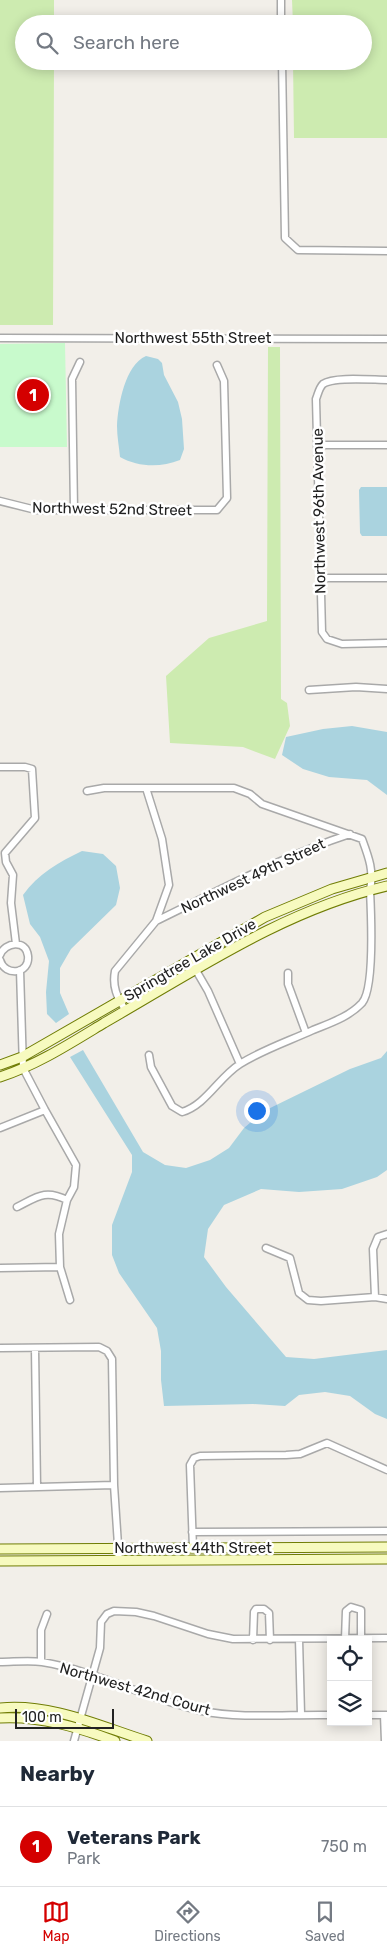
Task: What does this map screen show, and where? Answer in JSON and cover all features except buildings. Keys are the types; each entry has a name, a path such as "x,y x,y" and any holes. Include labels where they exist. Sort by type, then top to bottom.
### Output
{"street":[{"path":"281,0 282,15"},
{"path":"282,70 285,238 298,250 387,251"},
{"name":"Northwest 55th Street","path":"0,338 387,339"},
{"path":"74,510 72,379 80,362"},
{"name":"Northwest 52nd Street","path":"0,500 36,510 217,510 227,498 224,381 217,365"},
{"name":"Northwest 96th Avenue","path":"387,380 342,380 323,384 318,391 316,399 322,632 327,639 342,644 387,643"},
{"path":"318,445 387,445"},
{"path":"321,578 387,578"},
{"path":"308,690 356,687 387,689"},
{"path":"0,767 25,766 32,769 36,818 5,853 6,862 13,875 11,903 16,944"},
{"path":"87,791 104,788 234,788 250,794 262,804 362,839 372,876 370,890 370,980 363,1002 343,1018 240,1064 221,1079 192,1109 182,1112 172,1106 151,1067 149,1055"},
{"path":"126,1010 119,1000 113,981 115,971 156,921 169,885 162,839 146,788"},
{"name":"Northwest 49th Street","path":"156,921 219,889 312,847 350,834"},
{"name":"Springtree Lake Drive","path":"0,1065 22,1057 276,912 332,889 387,873"},
{"name":"Springtree Lake Drive","path":"0,1077 24,1068 59,1050 281,923 327,904 387,886"},
{"path":"0,955 4,947 16,944 25,949 28,957 26,966 20,970 8,971 0,960"},
{"path":"190,960 208,991 240,1064"},
{"path":"20,970 22,1057 24,1068 76,1165 74,1187 67,1200 59,1234 60,1267 70,1300"},
{"path":"288,973 288,984 306,1033"},
{"path":"0,1128 45,1110"},
{"path":"16,1207 39,1196 54,1194 67,1200"},
{"path":"375,1297 373,1248 378,1237 387,1234"},
{"path":"266,1248 290,1258 299,1292 308,1300 321,1302 375,1297 387,1299"},
{"path":"0,1268 60,1267"},
{"path":"0,1348 99,1346 107,1351 112,1359 114,1485 119,1560"},
{"path":"35,1348 37,1487"},
{"path":"193,1548 190,1465 194,1458 200,1456 300,1454 327,1443 387,1470"},
{"path":"0,1488 114,1485"},
{"path":"192,1532 387,1531"},
{"name":"Northwest 44th Street","path":"0,1549 387,1547"},
{"name":"Northwest 44th Street","path":"0,1561 387,1559"},
{"path":"345,1636 346,1611 351,1607 361,1610 361,1636"},
{"path":"253,1640 254,1612 264,1609 269,1613 270,1640"},
{"path":"74,1741 100,1648 101,1622 107,1614 114,1611 136,1612 154,1616 208,1634 233,1640 327,1639"},
{"path":"41,1662 41,1630 47,1614"},
{"path":"372,1638 387,1638"},
{"path":"299,1639 301,1714"},
{"name":"Northwest 42nd Court","path":"0,1662 41,1662 93,1676 202,1711 235,1714 327,1715"},
{"path":"0,1708 12,1707 47,1710 81,1718 147,1741"},
{"path":"372,1715 386,1715 385,1741"},
{"path":"0,1718 49,1720 116,1741"}],"green space":[{"path":"0,0 54,0 54,15 15,15 15,70 54,70 53,325 0,325"},
{"path":"292,0 387,0 387,138 294,138 293,70 372,70 372,15 293,15"},
{"path":"65,343 67,447 0,447 0,344"},
{"path":"268,347 280,347 281,699 287,703 290,726 275,759 243,747 170,743 166,676 209,638 267,621"}],"water":[{"path":"146,356 158,359 162,363 164,375 178,402 182,419 184,449 180,460 172,463 149,465 134,463 120,457 117,426 121,397 133,368"},
{"path":"361,487 387,487 387,536 362,536 360,533 359,490"},
{"path":"352,726 387,732 387,795 367,780 329,777 303,769 282,755 286,737 323,729"},
{"path":"82,851 103,854 116,866 120,888 116,905 71,949 60,968 60,993 69,1014 56,1023 47,1014 46,992 49,961 40,937 30,924 23,895 35,881 50,869"},
{"path":"83,1050 143,1152 165,1165 186,1168 210,1160 229,1148 244,1128 264,1111 350,1069 381,1058 387,1051 387,1170 377,1177 342,1189 299,1192 261,1189 224,1205 208,1229 204,1257 226,1287 286,1357 314,1359 387,1350 387,1419 375,1414 350,1396 325,1392 299,1395 285,1406 253,1404 164,1406 161,1380 161,1351 157,1328 119,1273 112,1255 112,1225 132,1172 132,1155 70,1057"}],"place":[{"name":"Veterans Park","path":"33,395"}]}
